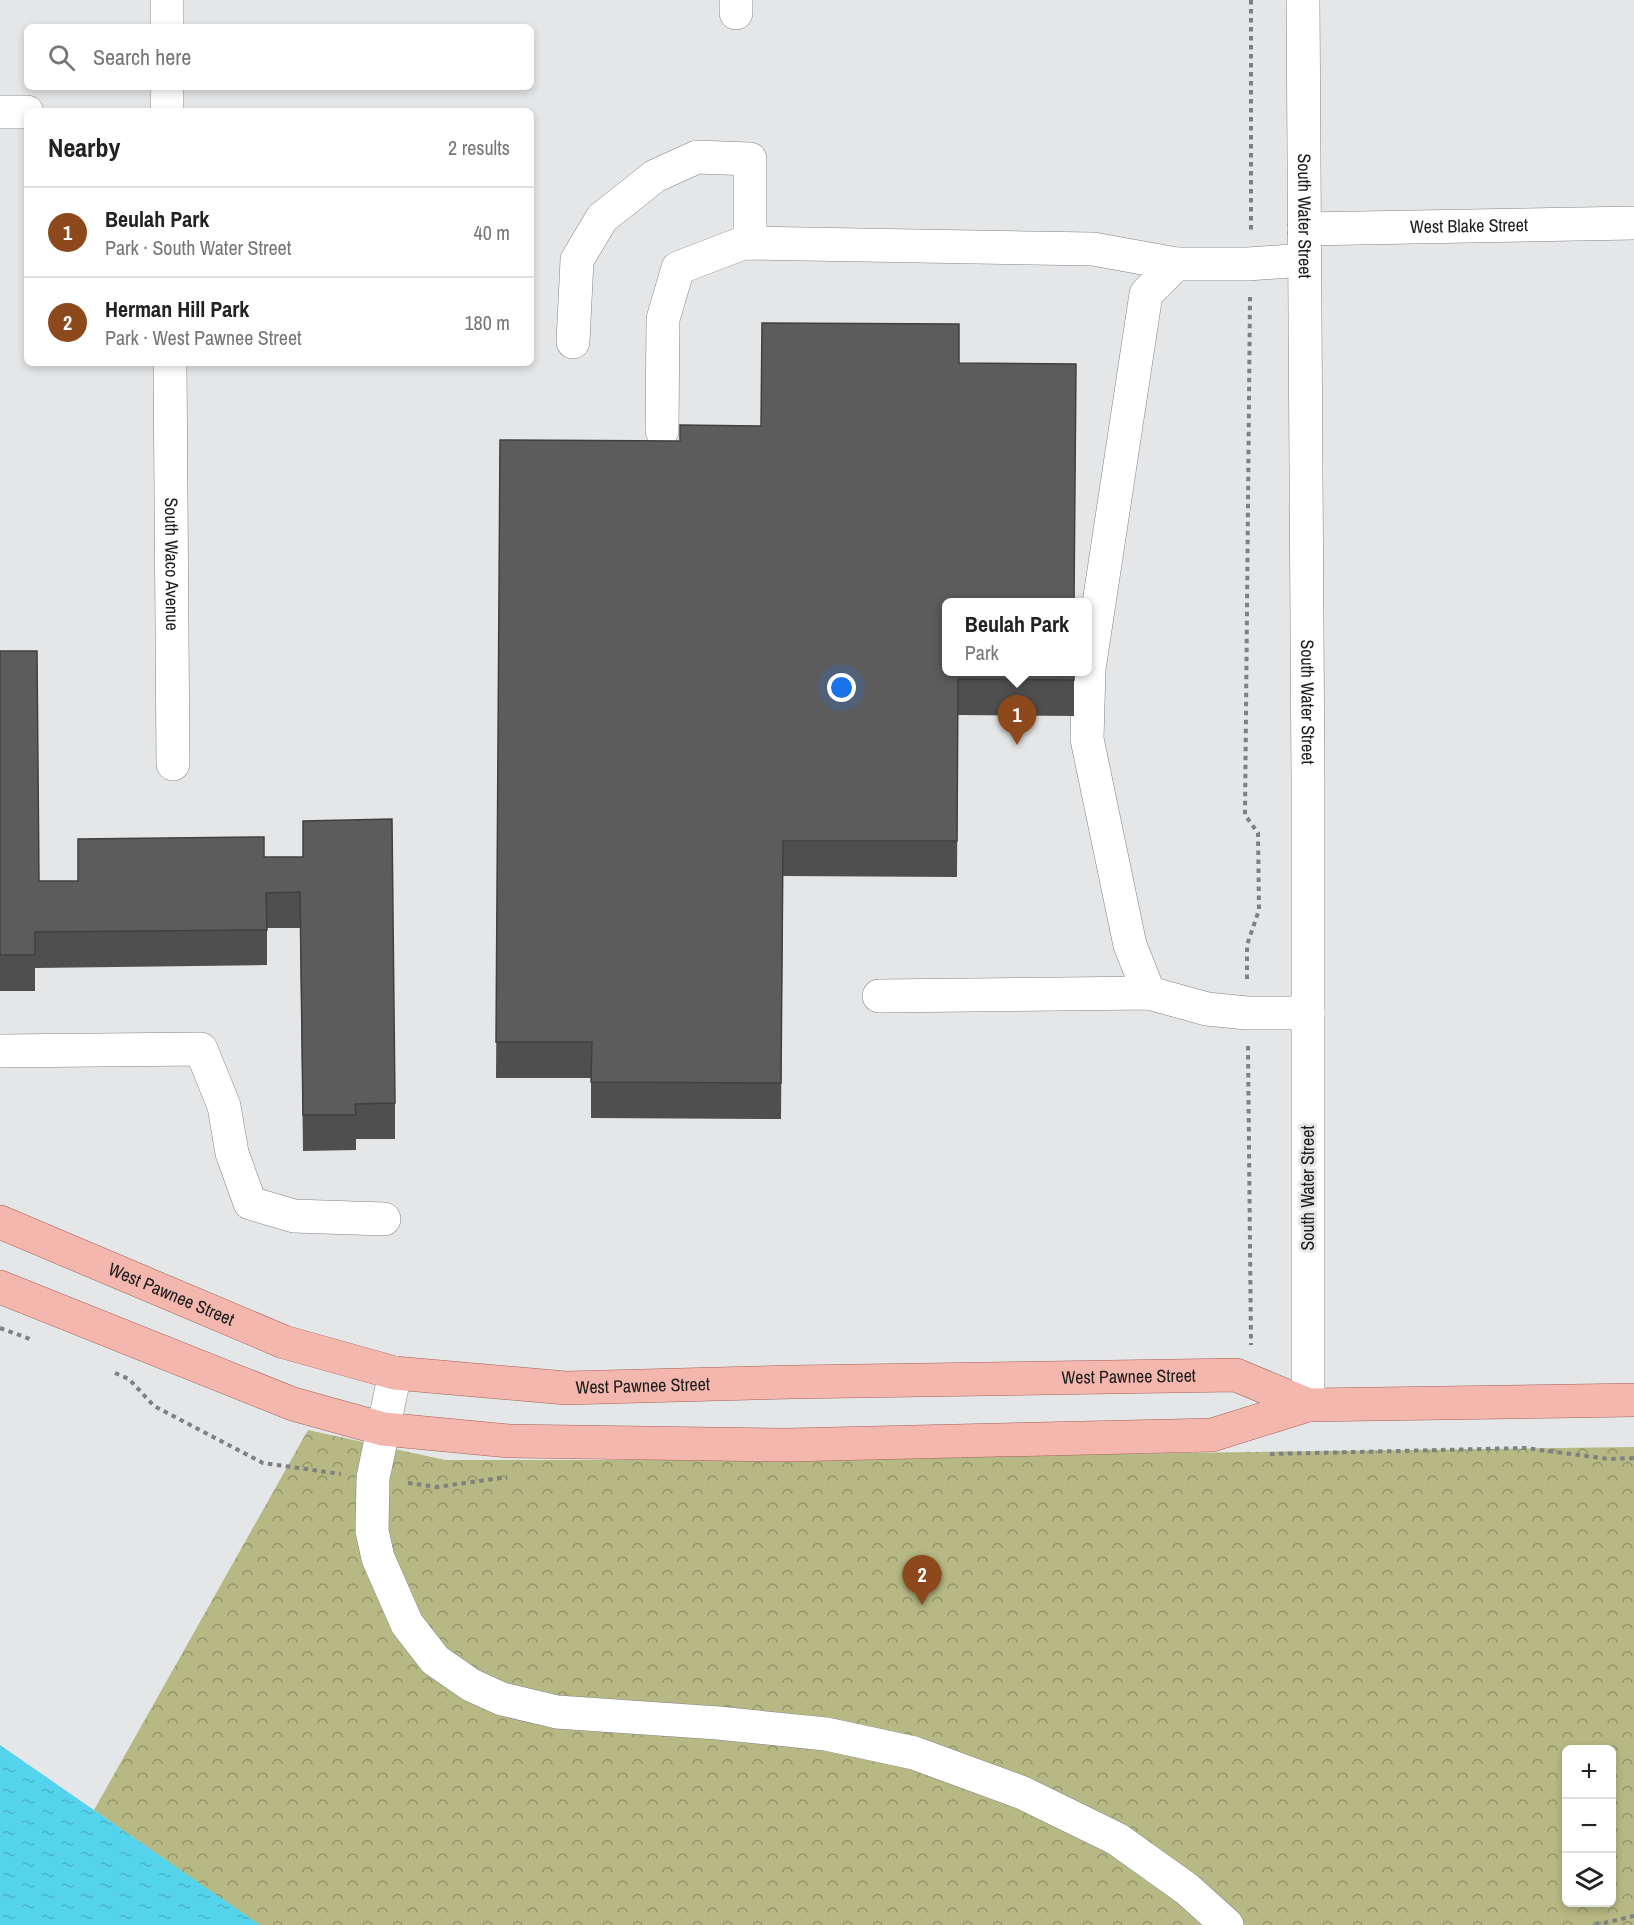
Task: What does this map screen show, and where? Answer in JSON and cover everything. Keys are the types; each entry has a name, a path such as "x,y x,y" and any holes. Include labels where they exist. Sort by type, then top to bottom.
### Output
{"main road":[{"name":"West Pawnee Street","path":"0,1222 284,1342 395,1373 566,1388 1236,1375 1308,1405"},
{"name":"West Pawnee Street","path":"0,1287 292,1404 383,1429 509,1441 765,1444 1212,1435 1308,1405 1634,1400"}],"street":[{"path":"167,0 167,24"},
{"name":"South Water Street","path":"1303,0 1308,1405"},
{"path":"167,90 168,108"},
{"path":"0,112 24,112"},
{"path":"573,342 577,260 602,218 654,176 697,157 750,159 750,243"},
{"name":"West Blake Street","path":"662,431 663,319 678,268 743,243 1093,249 1176,264 1250,263 1304,244 1634,224"},
{"path":"1092,652 1146,294 1176,264"},
{"name":"South Waco Avenue","path":"170,366 173,764"},
{"path":"1089,676 1086,739 1130,945 1149,993"},
{"path":"879,996 1149,993 1208,1010 1308,1013"},
{"path":"0,1051 201,1049 224,1106 232,1153 250,1203 294,1216 384,1219"},
{"path":"395,1373 373,1478 372,1530 378,1558 407,1624 435,1660 471,1685 502,1699 557,1712 718,1723 826,1734 914,1753 1023,1793 1117,1839 1186,1888 1227,1925"}],"path":[{"path":"1251,0 1245,815 1258,833 1259,910 1247,945 1251,1349"},
{"path":"1595,1925 1634,1916"}],"green space":[{"path":"308,1430 445,1460 654,1460 1634,1447 1634,1925 258,1925 94,1810"}],"water":[{"path":"0,1745 260,1925 0,1925"}],"building":[{"path":"762,323 959,324 959,363 1076,364 1074,598 942,598 942,676 1074,676 1074,680 958,679 957,841 783,841 781,1083 591,1082 592,1042 496,1042 500,440 680,441 680,425 761,426"},
{"path":"0,651 37,651 39,881 78,881 78,839 264,837 264,857 303,857 303,821 392,819 395,1103 355,1104 356,1115 303,1115 300,892 266,893 267,930 35,932 35,955 0,955"}],"place":[{"name":"Beulah Park","path":"1017,745"},
{"name":"Herman Hill Park","path":"922,1605"}]}
